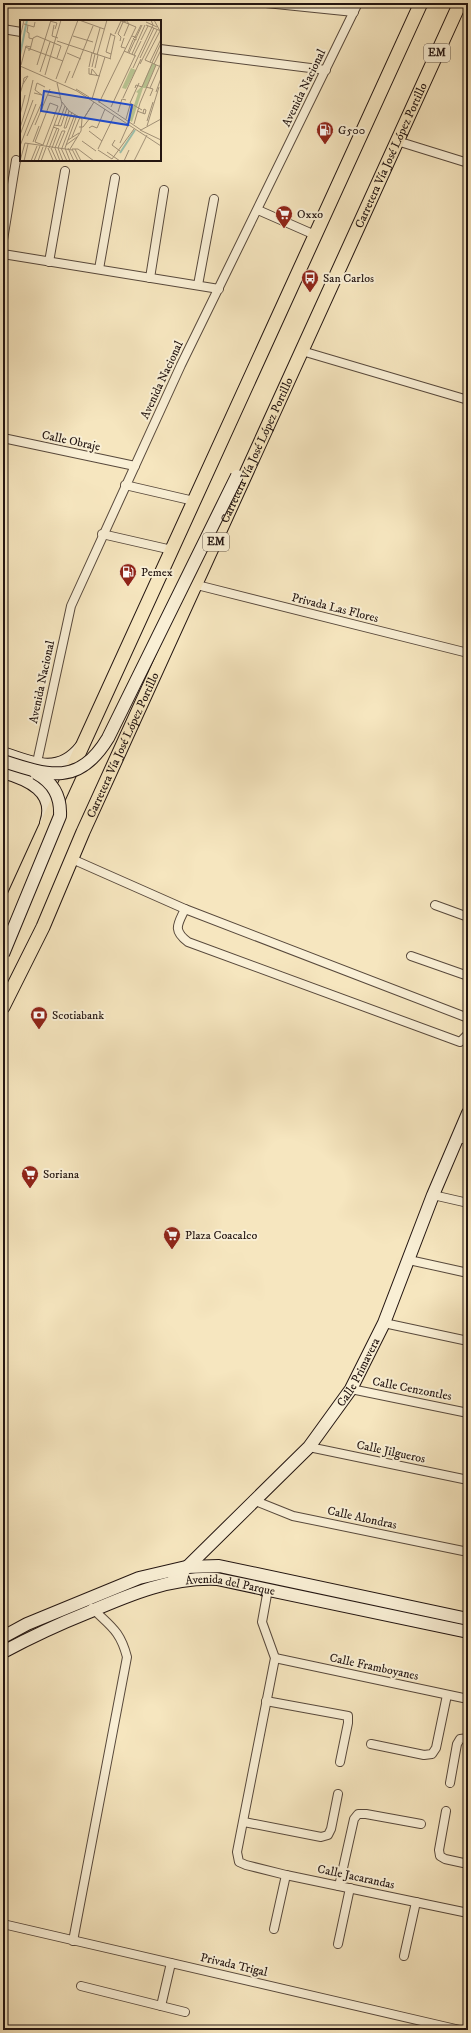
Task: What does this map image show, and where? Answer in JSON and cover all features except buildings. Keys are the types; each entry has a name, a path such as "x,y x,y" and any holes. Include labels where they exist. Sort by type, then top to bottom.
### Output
{"main road":[{"path":"5,913 44,831 421,3"},
{"name":"Carretera Vía José López Portillo","path":"3,1007 43,927 72,859 397,140 462,6"}],"street":[{"path":"266,3 354,12"},
{"name":"Avenida Nacional","path":"32,783 71,606 102,534 181,365 358,3"},
{"path":"3,30 20,32"},
{"path":"161,49 326,70"},
{"path":"397,140 468,163"},
{"path":"3,240 16,160"},
{"path":"50,262 64,171"},
{"path":"99,269 115,178"},
{"path":"150,278 164,190"},
{"path":"198,285 214,199"},
{"path":"258,210 315,235"},
{"path":"3,254 219,289"},
{"path":"302,351 468,400"},
{"path":"3,761 51,774 69,772 85,765 99,753 108,738 237,476 284,390"},
{"name":"Calle Obraje","path":"3,438 135,466"},
{"path":"125,485 194,501"},
{"path":"102,534 172,550"},
{"name":"Privada Las Flores","path":"196,586 468,653"},
{"path":"3,753 37,764 52,766 65,762 75,754 83,744"},
{"path":"3,761 46,779 54,788 59,798 61,808 58,824 3,954"},
{"path":"3,772 32,783 44,795 48,807 48,819 44,831"},
{"path":"72,859 185,909 468,1018"},
{"path":"435,905 468,917"},
{"path":"185,909 177,927 179,935 188,942 460,1042 468,1034"},
{"path":"411,956 468,976"},
{"name":"Calle Primavera","path":"172,1582 253,1500 309,1447 351,1389 384,1323 433,1195 463,1138 468,1113"},
{"path":"433,1195 468,1203"},
{"path":"409,1260 468,1273"},
{"path":"384,1323 468,1341"},
{"name":"Calle Cenzontles","path":"351,1389 468,1413"},
{"name":"Calle Jilgueros","path":"309,1447 468,1480"},
{"name":"Calle Alondras","path":"253,1500 293,1516 468,1552"},
{"name":"Avenida del Parque","path":"3,1637 27,1624 139,1578 186,1567 219,1566 468,1619"},
{"name":"Avenida del Parque","path":"3,1652 33,1636 143,1590 172,1582 195,1578 217,1579 268,1589 468,1632"},
{"path":"268,1589 262,1622 275,1658 244,1822 328,1836 331,1829 338,1794"},
{"path":"73,1941 127,1656 122,1640 112,1626 85,1600"},
{"name":"Calle Framboyanes","path":"275,1658 468,1699"},
{"path":"371,1744 424,1755 432,1754 436,1748 447,1695"},
{"path":"266,1701 348,1716 340,1762"},
{"path":"450,1783 457,1744 460,1739 468,1738"},
{"path":"446,1811 438,1850 440,1856 445,1859 468,1864"},
{"path":"339,1886 354,1819 358,1814 366,1814 421,1824"},
{"name":"Calle Jacarandas","path":"244,1822 237,1852 239,1862 246,1865 286,1875 468,1913"},
{"path":"274,1930 286,1875"},
{"path":"338,1944 350,1888"},
{"path":"404,1956 416,1902"},
{"name":"Privada Trigal","path":"3,1924 460,2030"},
{"path":"161,2006 171,1963"},
{"path":"82,1986 185,2012"}],"place":[{"name":"G500","path":"325,145"},
{"name":"Oxxo","path":"284,229"},
{"name":"San Carlos","path":"310,293"},
{"name":"Pemex","path":"128,587"},
{"name":"Scotiabank","path":"39,1030"},
{"name":"Soriana","path":"30,1189"},
{"name":"Plaza Coacalco","path":"172,1250"}]}
